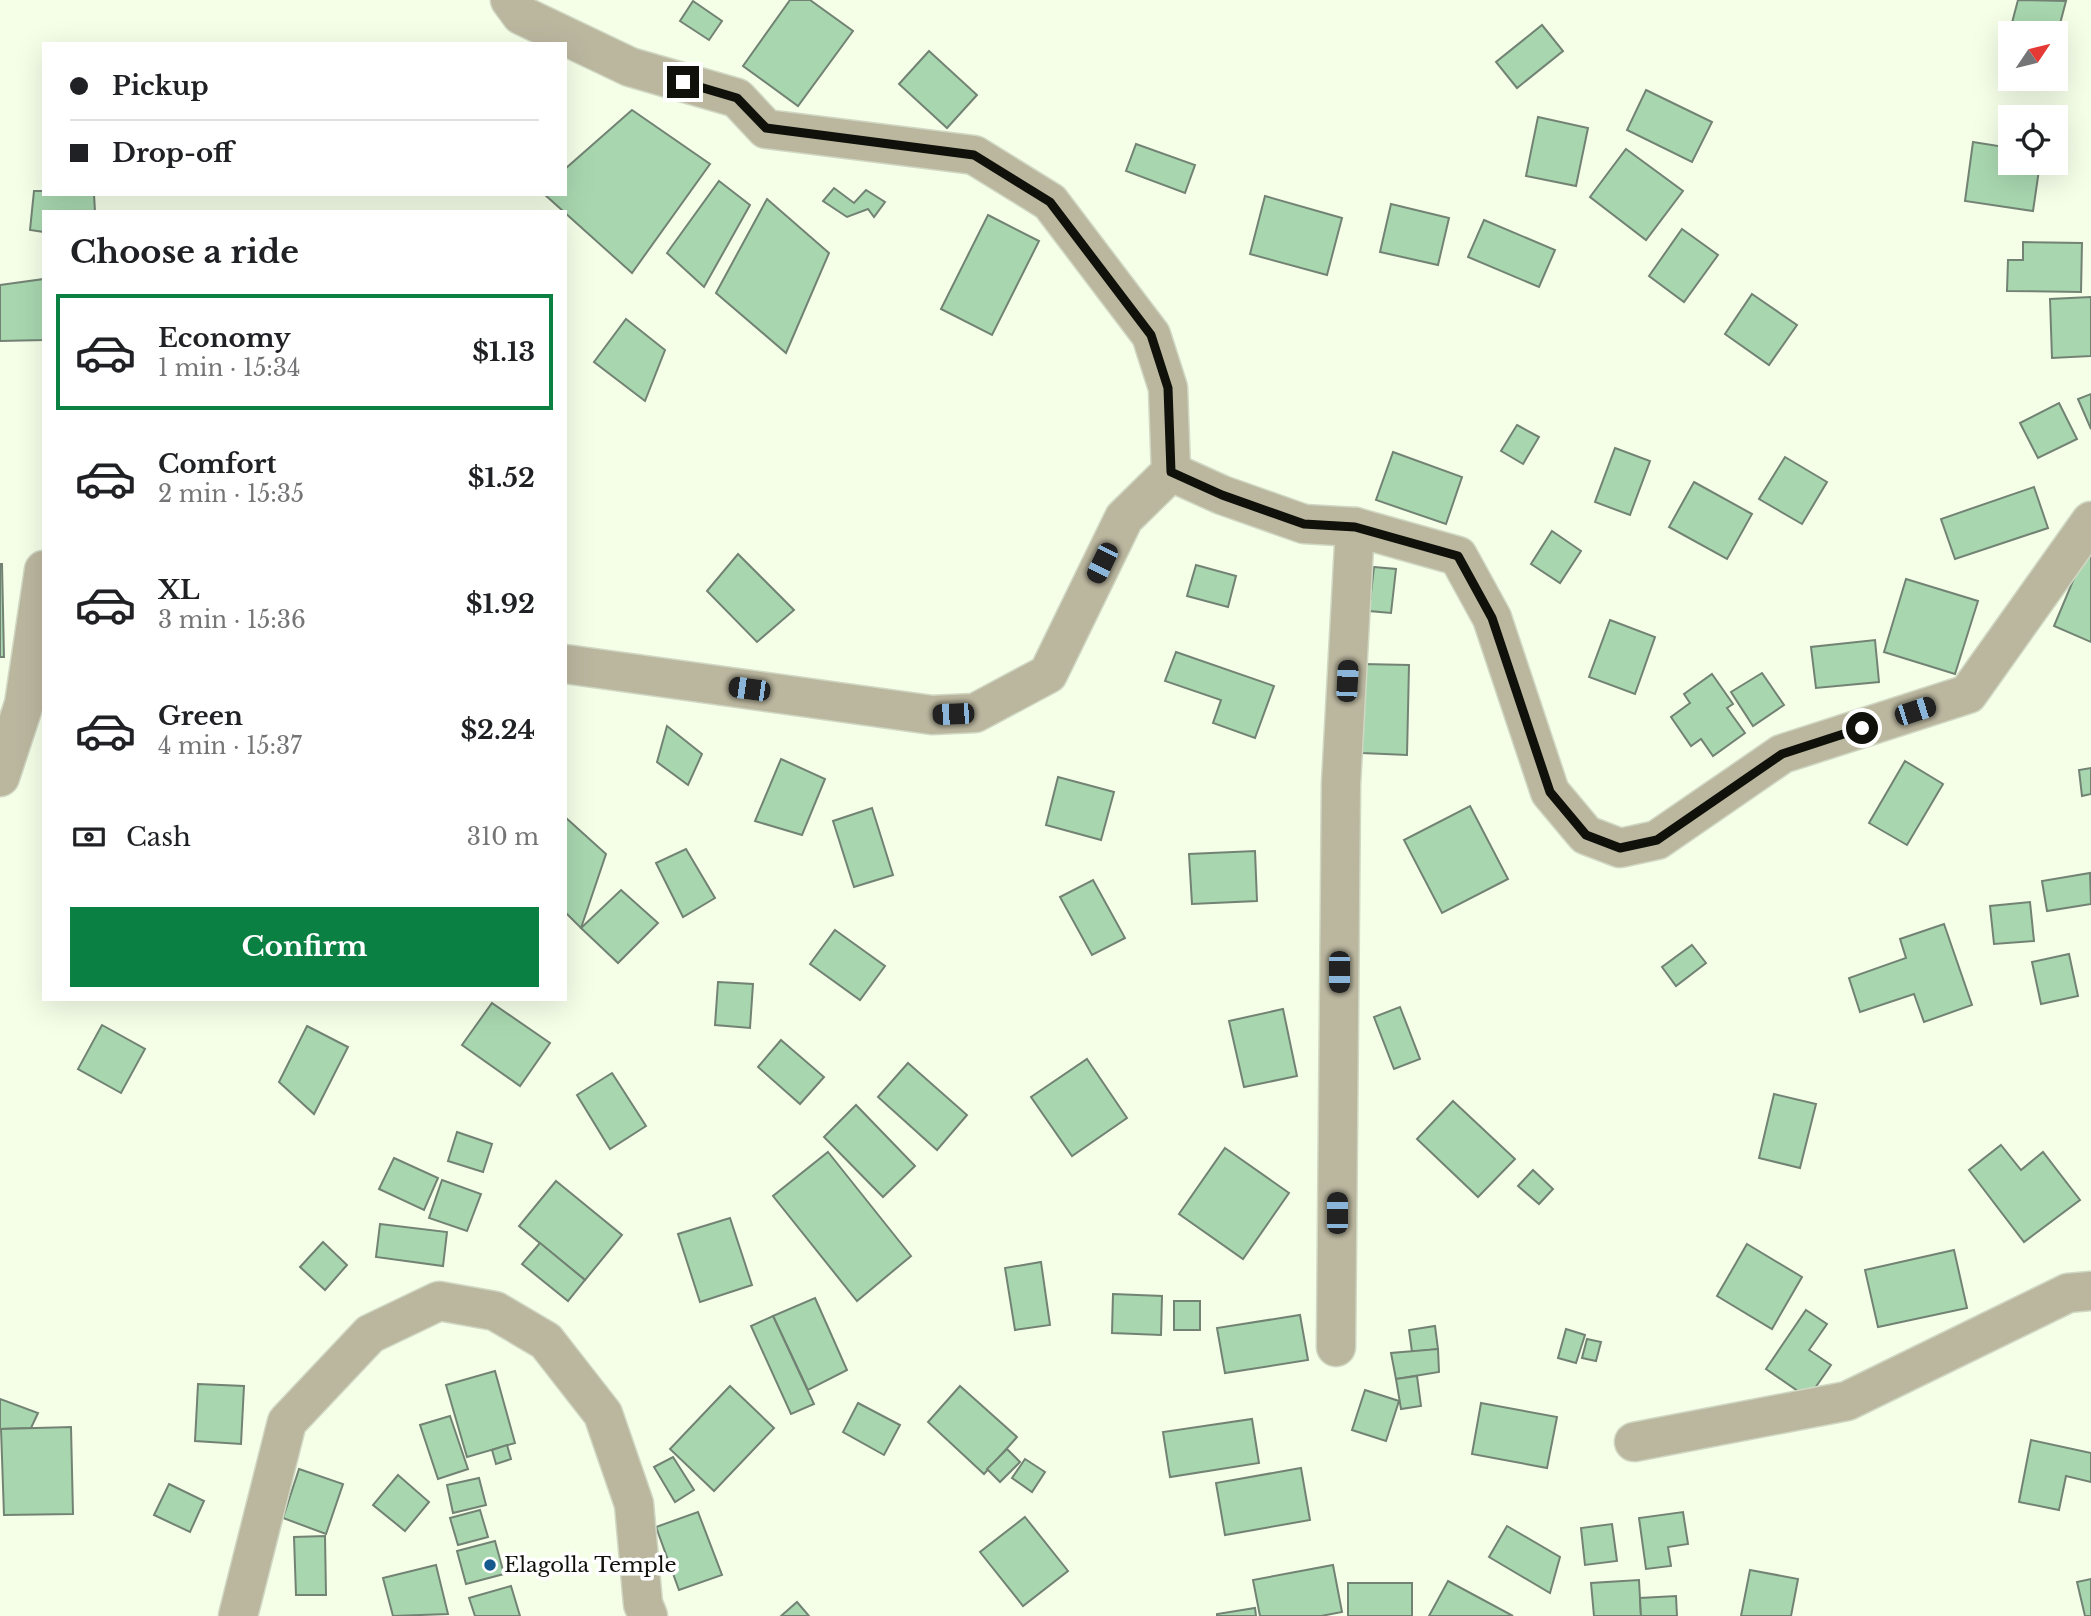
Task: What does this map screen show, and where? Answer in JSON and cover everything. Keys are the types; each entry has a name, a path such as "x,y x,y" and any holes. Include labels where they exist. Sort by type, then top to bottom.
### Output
{"street":[{"path":"510,0 520,15 630,67 737,98 766,128 974,155 1050,202 1151,335 1168,388 1171,472 1124,518 1048,674 975,713 932,715 567,664"},
{"path":"1171,472 1222,495 1304,524 1355,527 1458,556 1492,618 1550,792 1586,835 1620,848 1657,840 1782,754 1968,694 2091,521"},
{"path":"1336,1348 1341,784 1355,527"},
{"path":"0,777 24,704 42,583"},
{"path":"1633,1442 1847,1401 2068,1293 2091,1291"},
{"path":"237,1616 287,1422 370,1334 439,1301 495,1311 546,1341 603,1414 634,1504 643,1604 648,1616"}],"building":[{"path":"790,0 810,0 853,31 798,106 743,66"},
{"path":"2018,0 2066,1 2061,21 2012,21"},
{"path":"693,1 722,21 709,40 680,21"},
{"path":"1542,25 1563,51 1517,88 1496,62"},
{"path":"929,51 977,95 947,128 899,84"},
{"path":"1646,90 1712,122 1692,162 1627,130"},
{"path":"632,110 710,164 632,273 567,215 567,210 562,210 546,196 567,196 567,167"},
{"path":"1538,117 1588,128 1576,186 1526,176"},
{"path":"1973,142 1998,146 1998,175 2038,175 2033,211 1965,201"},
{"path":"1136,144 1195,165 1185,193 1126,171"},
{"path":"1626,149 1683,191 1646,240 1590,197"},
{"path":"719,181 750,205 704,287 667,253"},
{"path":"834,188 854,203 866,190 885,202 874,217 868,209 847,217 823,201"},
{"path":"34,191 42,191 42,196 94,196 95,210 42,210 42,232 30,230"},
{"path":"1265,196 1342,218 1327,275 1250,254"},
{"path":"767,199 829,253 786,353 716,293"},
{"path":"1391,204 1449,218 1438,265 1380,252"},
{"path":"988,215 1039,241 992,335 941,309"},
{"path":"1484,220 1555,250 1539,287 1468,257"},
{"path":"1682,229 1718,255 1684,302 1649,276"},
{"path":"2023,242 2082,243 2081,292 2007,291 2008,260 2023,260"},
{"path":"42,279 42,340 0,341 0,285"},
{"path":"1752,294 1797,325 1769,365 1725,334"},
{"path":"2091,297 2091,356 2052,358 2050,299"},
{"path":"626,319 665,350 645,401 594,362"},
{"path":"2091,394 2091,429 2078,399"},
{"path":"2059,403 2077,439 2038,458 2020,423"},
{"path":"1517,425 1539,437 1523,464 1501,451"},
{"path":"1615,448 1650,461 1630,515 1595,502"},
{"path":"1393,452 1462,477 1446,524 1376,500"},
{"path":"1785,457 1827,482 1802,524 1759,499"},
{"path":"1694,482 1752,514 1727,559 1669,527"},
{"path":"2034,487 2048,528 1955,559 1941,519"},
{"path":"1552,531 1581,551 1560,583 1531,564"},
{"path":"2085,552 2091,555 2091,642 2054,626"},
{"path":"738,554 794,610 757,642 707,591"},
{"path":"2,564 4,657 0,657"},
{"path":"1196,565 1236,576 1228,607 1187,596"},
{"path":"1374,567 1396,569 1391,613 1369,611"},
{"path":"1906,579 1978,601 1955,674 1884,652"},
{"path":"1610,620 1655,637 1635,694 1589,677"},
{"path":"1875,640 1879,682 1816,688 1811,647"},
{"path":"1176,652 1274,686 1255,738 1213,723 1221,700 1165,681"},
{"path":"1363,664 1409,665 1407,755 1362,753"},
{"path":"1762,673 1784,705 1753,726 1731,692"},
{"path":"1712,674 1733,704 1727,708 1745,733 1713,756 1701,739 1691,746 1671,717 1690,703 1684,694"},
{"path":"667,726 702,754 688,785 657,762"},
{"path":"781,759 825,779 802,835 755,821"},
{"path":"1905,761 1943,784 1907,845 1869,823"},
{"path":"2091,768 2091,794 2082,796 2079,770"},
{"path":"1058,777 1114,792 1101,840 1046,825"},
{"path":"1470,806 1508,879 1442,913 1404,840"},
{"path":"872,808 893,875 854,887 833,821"},
{"path":"567,819 606,854 581,928 567,914"},
{"path":"686,849 715,898 683,917 656,863"},
{"path":"1255,851 1257,901 1192,904 1189,854"},
{"path":"2090,873 2091,904 2047,911 2042,881"},
{"path":"1093,880 1125,938 1092,955 1060,897"},
{"path":"621,890 658,923 618,963 581,928"},
{"path":"2030,902 2034,941 1994,944 1990,906"},
{"path":"1944,924 1972,1005 1924,1022 1914,994 1860,1012 1849,978 1906,958 1900,939"},
{"path":"835,930 885,966 860,1000 810,964"},
{"path":"1692,945 1706,963 1676,986 1662,967"},
{"path":"2069,954 2078,996 2041,1004 2032,962"},
{"path":"718,982 753,984 750,1028 715,1025"},
{"path":"492,1003 550,1043 520,1086 462,1045"},
{"path":"1400,1007 1420,1059 1394,1069 1374,1017"},
{"path":"1283,1009 1297,1076 1244,1087 1229,1021"},
{"path":"102,1025 145,1049 121,1093 78,1069"},
{"path":"307,1026 348,1047 314,1114 279,1082"},
{"path":"781,1040 824,1077 800,1104 758,1067"},
{"path":"1087,1059 1127,1118 1072,1156 1031,1097"},
{"path":"908,1063 967,1115 937,1150 878,1097"},
{"path":"612,1073 646,1126 610,1149 577,1095"},
{"path":"1774,1094 1816,1104 1800,1168 1759,1158"},
{"path":"1453,1101 1515,1159 1478,1197 1417,1139"},
{"path":"856,1105 915,1166 883,1197 824,1137"},
{"path":"457,1132 492,1144 483,1172 448,1161"},
{"path":"2001,1145 2021,1170 2043,1152 2080,1200 2024,1242 1969,1170"},
{"path":"1225,1148 1289,1193 1243,1259 1179,1214"},
{"path":"828,1152 911,1256 857,1301 773,1196"},
{"path":"394,1158 438,1178 424,1210 379,1189"},
{"path":"1533,1170 1553,1189 1539,1204 1518,1186"},
{"path":"442,1180 481,1194 467,1231 429,1218"},
{"path":"556,1181 622,1235 585,1280 519,1226"},
{"path":"730,1218 752,1285 700,1302 678,1234"},
{"path":"380,1224 447,1232 443,1266 376,1257"},
{"path":"323,1242 347,1265 325,1290 300,1267"},
{"path":"540,1243 585,1280 568,1301 522,1264"},
{"path":"1747,1244 1802,1277 1772,1329 1717,1296"},
{"path":"1954,1250 1967,1308 1878,1327 1865,1270"},
{"path":"1041,1262 1050,1325 1015,1330 1005,1268"},
{"path":"1113,1294 1162,1296 1161,1335 1112,1333"},
{"path":"815,1298 847,1370 808,1390 773,1316"},
{"path":"1174,1301 1200,1301 1200,1330 1174,1330"},
{"path":"1806,1310 1827,1324 1809,1350 1831,1365 1808,1398 1766,1369"},
{"path":"1300,1315 1308,1360 1225,1373 1217,1328"},
{"path":"773,1316 814,1404 791,1414 751,1326"},
{"path":"1435,1326 1438,1349 1412,1352 1409,1330"},
{"path":"1566,1329 1585,1335 1576,1363 1558,1358"},
{"path":"1587,1339 1601,1342 1596,1361 1582,1358"},
{"path":"1438,1349 1439,1372 1396,1379 1391,1353"},
{"path":"495,1371 515,1443 467,1457 446,1385"},
{"path":"1417,1376 1421,1406 1401,1409 1396,1379"},
{"path":"198,1384 244,1386 241,1444 195,1441"},
{"path":"730,1386 774,1428 714,1491 670,1449"},
{"path":"960,1386 1017,1437 984,1474 928,1422"},
{"path":"1365,1390 1399,1401 1386,1441 1352,1430"},
{"path":"0,1399 38,1413 31,1428 0,1429"},
{"path":"858,1403 900,1425 884,1455 843,1432"},
{"path":"1481,1403 1557,1417 1547,1468 1472,1454"},
{"path":"450,1416 468,1469 438,1479 420,1425"},
{"path":"1252,1419 1259,1463 1170,1477 1163,1432"},
{"path":"71,1427 73,1514 4,1515 1,1429"},
{"path":"2031,1440 2091,1453 2091,1482 2066,1476 2059,1510 2019,1502"},
{"path":"507,1445 511,1459 496,1464 492,1450"},
{"path":"1007,1449 1020,1462 1000,1482 987,1469"},
{"path":"673,1457 694,1490 675,1502 654,1467"},
{"path":"1025,1459 1045,1472 1032,1492 1012,1478"},
{"path":"1301,1468 1310,1520 1225,1535 1216,1483"},
{"path":"299,1469 343,1484 326,1534 283,1518"},
{"path":"398,1475 429,1502 405,1531 373,1505"},
{"path":"479,1478 486,1505 453,1513 447,1485"},
{"path":"169,1484 204,1501 190,1532 154,1515"},
{"path":"480,1510 488,1537 458,1545 450,1518"},
{"path":"698,1512 722,1575 679,1590 656,1527"},
{"path":"1683,1512 1688,1544 1668,1547 1671,1566 1646,1569 1639,1518"},
{"path":"1025,1517 1068,1571 1023,1606 980,1552"},
{"path":"1612,1524 1617,1561 1585,1565 1581,1528"},
{"path":"1507,1526 1560,1557 1550,1593 1489,1557"},
{"path":"325,1536 326,1595 296,1595 294,1537"},
{"path":"495,1541 504,1574 466,1584 457,1551"},
{"path":"436,1565 448,1614 393,1616 383,1578"},
{"path":"1333,1565 1342,1612 1321,1616 1260,1616 1253,1580"},
{"path":"1750,1570 1798,1579 1791,1616 1741,1616"},
{"path":"2091,1579 2091,1616 2085,1616 2077,1582"},
{"path":"1639,1580 1641,1616 1594,1616 1591,1583"},
{"path":"1448,1581 1513,1616 1429,1616"},
{"path":"1348,1583 1412,1583 1412,1616 1348,1616"},
{"path":"511,1586 520,1616 475,1616 469,1598"},
{"path":"1676,1596 1677,1616 1641,1616 1640,1598"},
{"path":"797,1602 809,1616 781,1616"},
{"path":"1255,1608 1256,1616 1217,1616 1217,1614"}],"place":[{"name":"Elagolla Temple","path":"490,1565"}],"route":[{"path":"683,82 737,98 766,128 974,155 1050,202 1151,335 1168,388 1171,472 1222,495 1304,524 1355,527 1458,556 1492,618 1550,792 1586,835 1620,848 1657,840 1782,754 1862,728"}]}
